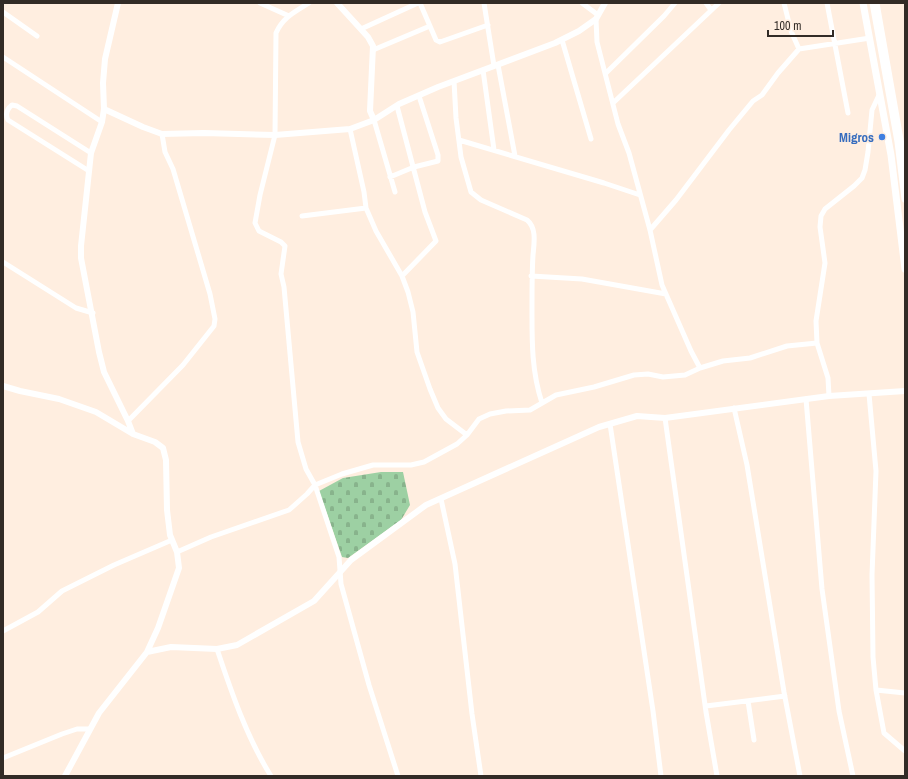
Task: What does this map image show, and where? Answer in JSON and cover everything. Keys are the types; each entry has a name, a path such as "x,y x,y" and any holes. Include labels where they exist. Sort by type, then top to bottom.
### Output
{"main road":[{"path":"863,3 891,155 905,269"},
{"path":"873,3 902,151 905,199"}],"street":[{"path":"118,3 105,59 103,83 104,109 102,122 91,154 81,258 104,372 133,434"},
{"path":"260,3 289,16"},
{"path":"309,3 289,16 280,24 276,37 275,135 260,195 256,223 259,231 281,242 285,246 282,274 298,442 306,469 315,485 339,557 341,584 369,685 398,776"},
{"path":"337,3 368,37 372,46 370,111 395,192"},
{"path":"361,29 419,3 436,40 440,42 488,25"},
{"path":"484,3 515,156"},
{"path":"582,3 597,17 597,42 618,124 629,153 650,230 662,285 690,351 700,368"},
{"path":"104,109 162,134 204,133 275,135 350,129 374,120 397,106 454,81 562,40 579,31 597,17 605,3"},
{"path":"606,73 676,3"},
{"path":"706,3 711,10"},
{"path":"613,103 719,3"},
{"path":"784,3 791,31 799,49"},
{"path":"827,3 848,113"},
{"path":"877,3 905,162"},
{"path":"3,12 37,36"},
{"path":"372,50 430,26"},
{"path":"650,230 676,200 729,130 753,101 762,95 778,73 799,49 870,38"},
{"path":"562,40 591,139"},
{"path":"3,57 102,122"},
{"path":"483,70 494,150"},
{"path":"454,81 456,118 461,157 471,192 481,200 531,223 534,236 531,276 532,345 536,385 542,403"},
{"path":"829,396 828,378 817,343 816,321 825,263 820,227 821,216 825,209 862,178 868,152 872,110 880,93"},
{"path":"390,177 414,167 438,162 438,155 419,96"},
{"path":"89,171 8,120 6,117 7,110 12,105 17,106 91,154"},
{"path":"397,106 425,212 436,241 402,276"},
{"path":"350,129 364,192 366,208 376,231 402,276 408,292 413,312 417,352 438,408 446,419 467,435"},
{"path":"128,421 183,365 214,326 215,319 210,294 173,168 165,152 162,134"},
{"path":"459,140 640,195"},
{"path":"302,216 366,208"},
{"path":"3,262 76,308 93,313"},
{"path":"531,276 582,279 666,294"},
{"path":"177,552 211,537 289,510 315,485 342,474 374,465 410,465 424,462 457,444 467,435 479,419 490,414 506,411 530,410 556,395 594,387 634,375 648,374 663,377 685,375 700,368 723,361 750,358 787,346 817,343"},
{"path":"3,386 59,399 96,412 133,434 155,442 163,448 166,460 170,535 177,552 179,568 158,628 147,652 99,712 65,776"},
{"path":"147,652 171,647 217,649 237,645 314,601 351,560 426,505 599,427 637,416 665,418 829,396 905,391"},
{"path":"869,394 876,471 872,582 873,656 876,690 884,733 905,751"},
{"path":"806,400 823,597 838,711 853,776"},
{"path":"734,408 747,465 785,696 800,776"},
{"path":"665,418 687,578 717,776"},
{"path":"610,424 653,711 661,776"},
{"path":"441,499 455,564 472,714 482,776"},
{"path":"3,631 38,612 62,591 114,565 172,540"},
{"path":"217,649 249,735 261,760 271,776"},
{"path":"876,690 905,693"},
{"path":"706,706 785,696"},
{"path":"748,701 754,740"},
{"path":"3,758 62,734 77,730 90,730"}],"green space":[{"path":"381,472 403,472 410,505 401,520 348,558 342,557 319,491 343,478"}],"place":[{"name":"Migros","path":"882,137"}]}
